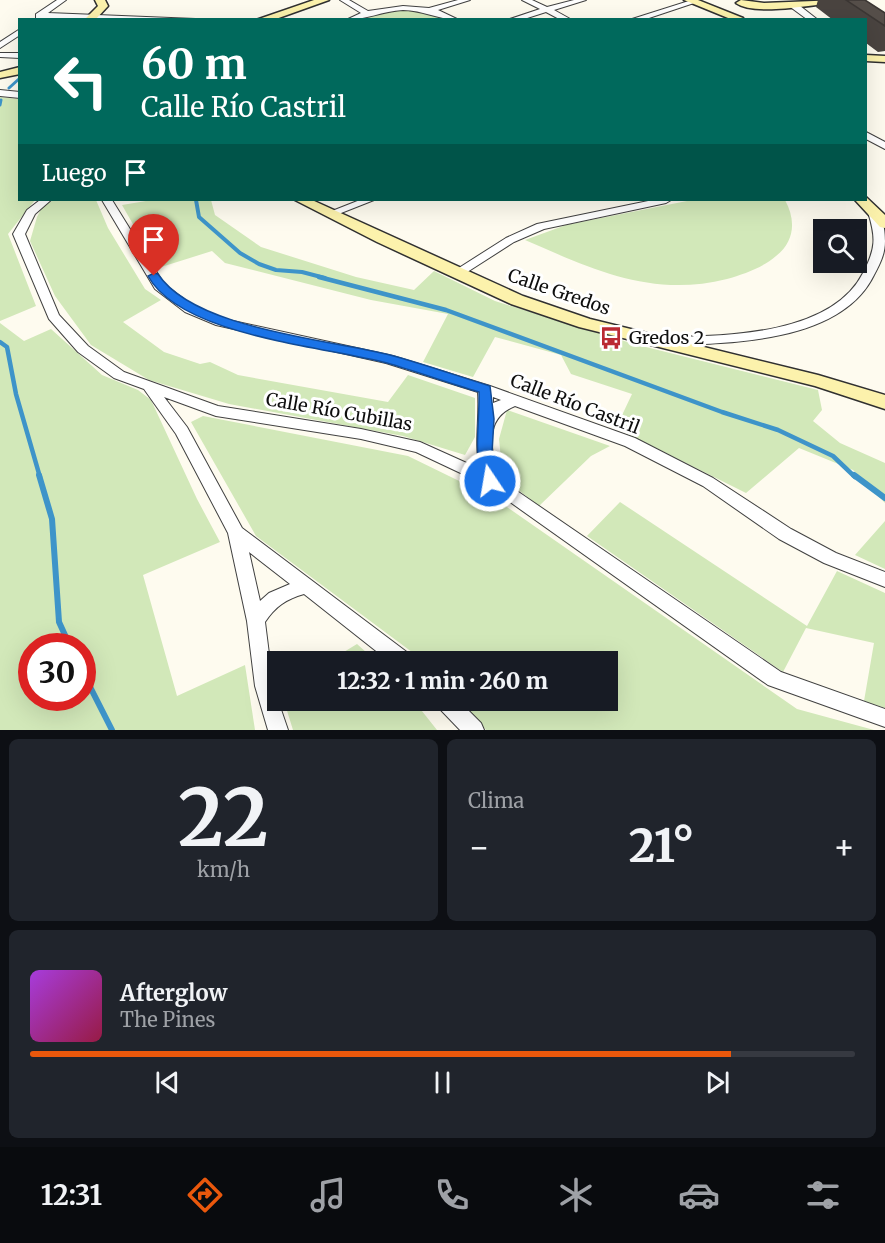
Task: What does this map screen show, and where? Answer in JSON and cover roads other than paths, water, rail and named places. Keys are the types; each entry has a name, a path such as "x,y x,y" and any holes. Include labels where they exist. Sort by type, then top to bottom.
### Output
{"street":[{"path":"38,17 62,0"},
{"path":"38,17 91,18 103,6 100,0"},
{"path":"267,18 324,0"},
{"path":"344,0 369,12"},
{"path":"352,0 369,12"},
{"path":"355,18 369,12 402,9 427,10 465,0"},
{"path":"526,0 564,18"},
{"path":"518,18 582,0"},
{"path":"639,18 691,1 741,9 834,0"},
{"path":"792,4 811,18"},
{"path":"427,10 449,18"},
{"path":"0,46 18,32"},
{"path":"0,55 18,56"},
{"path":"867,58 885,59"},
{"path":"0,75 18,70"},
{"path":"0,93 18,95"},
{"path":"867,136 885,146"},
{"name":"Calle Río Cubillas","path":"45,201 31,212 19,234 53,316 83,349 119,375 216,411 362,434 420,447 490,481 775,679 885,718"},
{"name":"Calle Río Castril","path":"108,201 159,286 189,309 220,322 388,359 485,389 630,442 708,482 785,534 830,558 885,580"},
{"name":"Calle Gredos","path":"304,201 517,300 652,342 818,381 885,402"},
{"path":"332,213 366,201"},
{"path":"457,273 510,240 541,226 661,201"},
{"path":"863,201 885,224"},
{"path":"652,342 698,341 774,332 805,323 844,305 865,285 873,269 880,235 873,212"},
{"path":"150,388 182,431 236,534 256,621 264,686 278,730"},
{"path":"485,389 487,419 484,453 490,481"},
{"path":"487,419 498,407 516,400"},
{"path":"458,465 474,463 484,453"},
{"path":"236,534 390,651"},
{"path":"256,621 267,604 286,592 304,587"},
{"path":"455,711 474,730"}],"waterway":[{"path":"9,88 18,80"},
{"path":"0,105 1,100"},
{"path":"196,201 199,217 240,253 259,264 276,270 302,272 325,278"},
{"path":"319,277 446,310 722,412 778,430 833,456 855,477"},
{"path":"0,342 7,347 16,394 40,477"},
{"path":"39,475 52,519 59,622 64,633"},
{"path":"854,475 885,498"},
{"path":"96,699 112,730"}],"place":[{"name":"Gredos 2","path":"611,338"}]}
